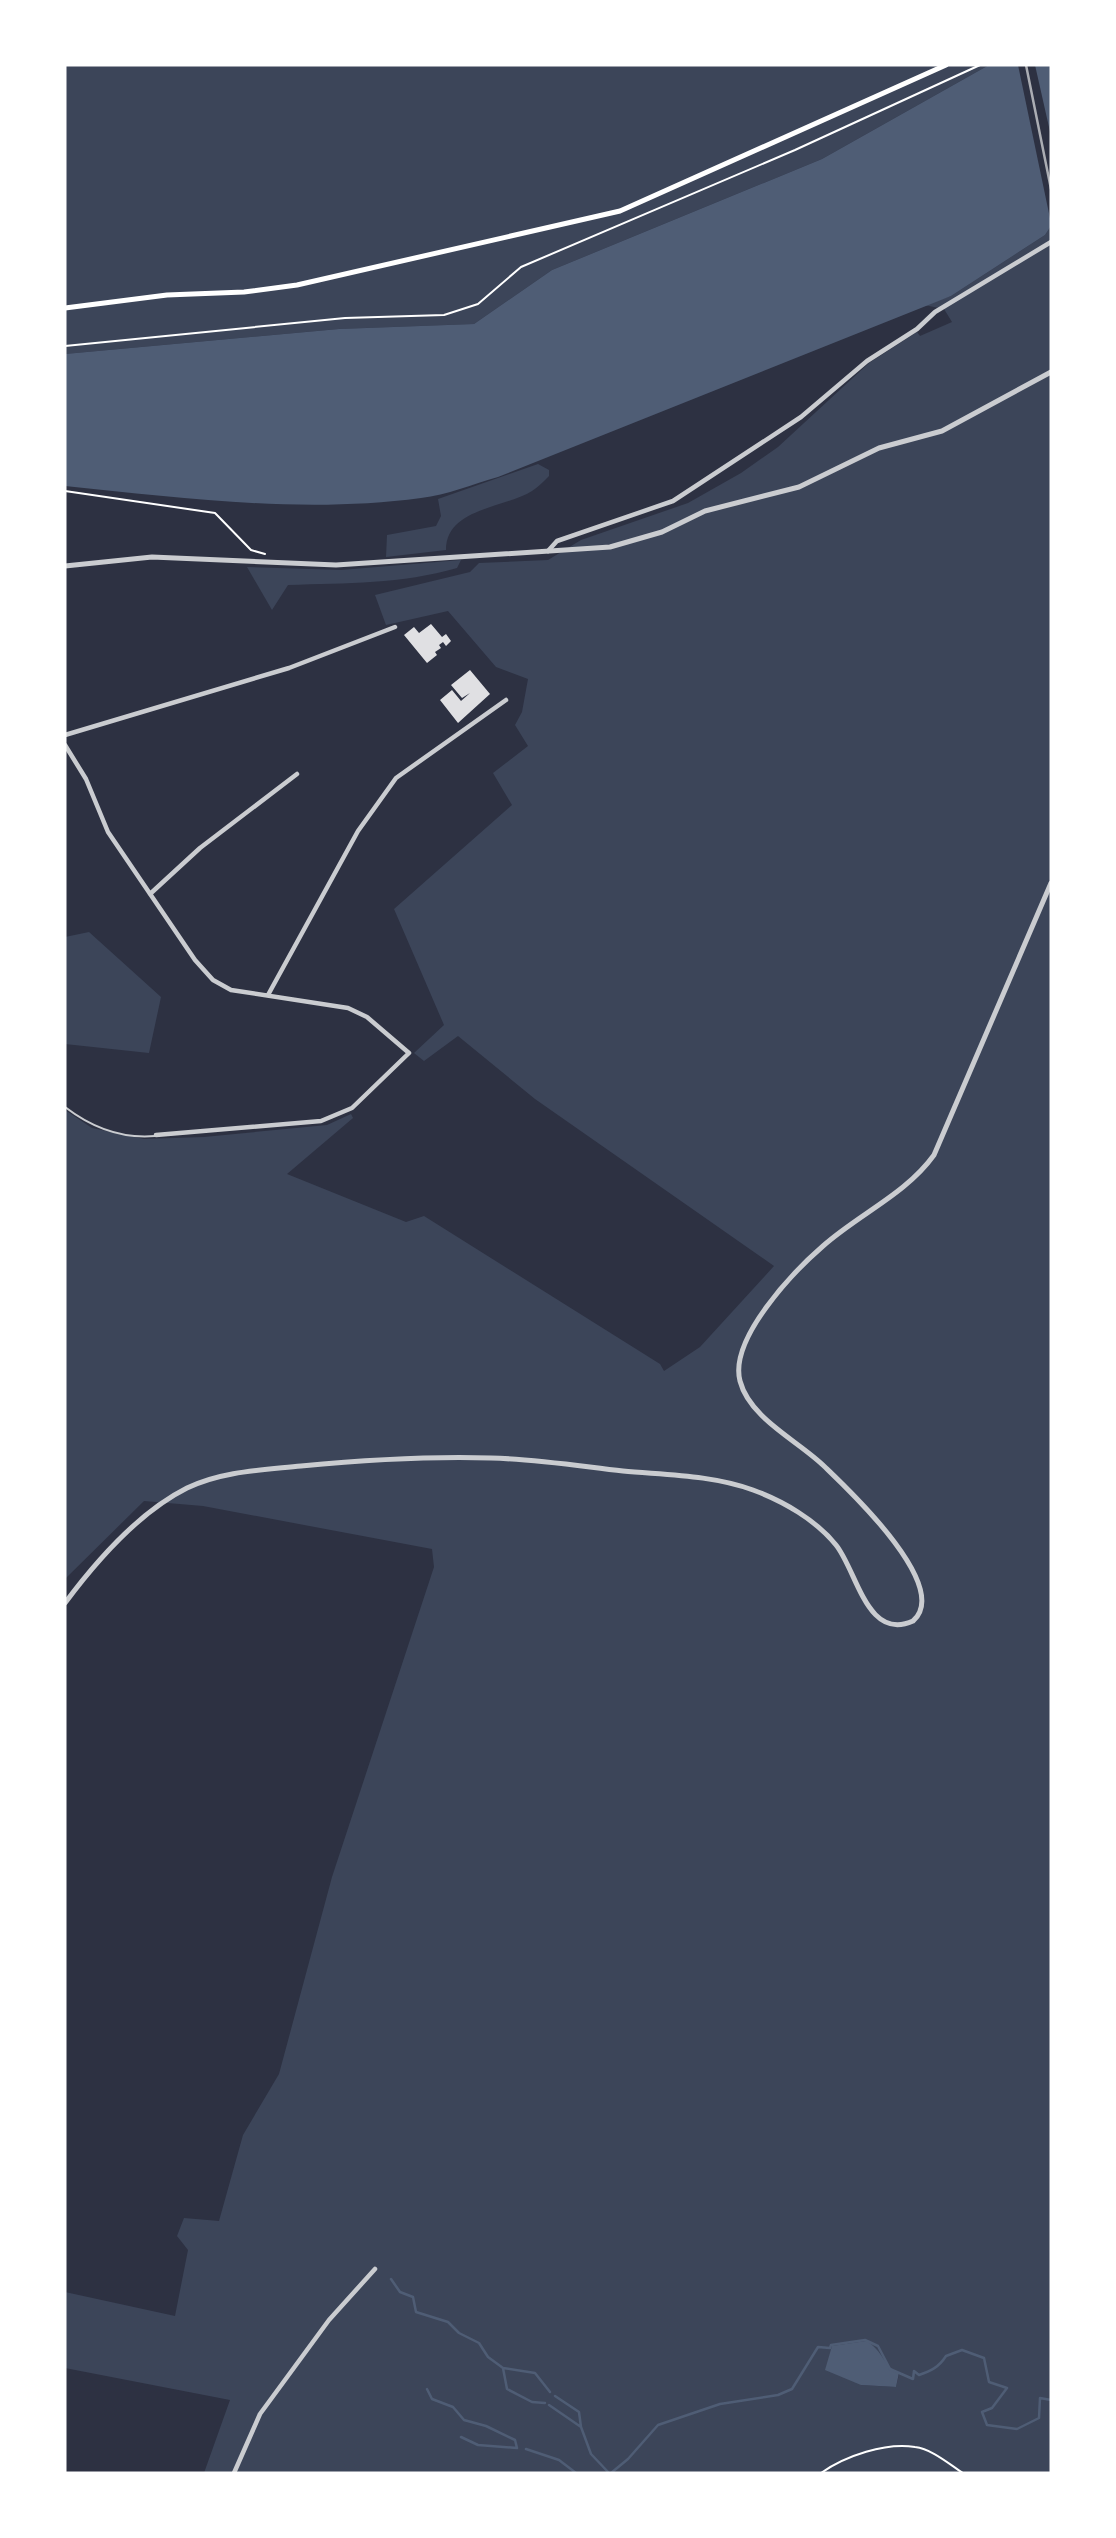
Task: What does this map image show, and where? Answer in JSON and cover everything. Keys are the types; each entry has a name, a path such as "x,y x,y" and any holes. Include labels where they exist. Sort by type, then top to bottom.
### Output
{"main road":[{"path":"65,308 167,295 244,292 297,285 620,211 946,65"}],"street":[{"path":"548,551 557,541 616,523 673,501 801,417 867,361 917,329 935,312 1051,242"},
{"path":"65,566 152,557 232,563 335,565 548,551 634,542 705,511 799,487 879,448 942,431 1051,372"},
{"path":"65,735 289,668 395,626"},
{"path":"268,995 358,831 396,778 506,700"},
{"path":"65,745 86,779 108,832 195,960 213,980 231,989 348,1008 367,1017 409,1053 352,1108 321,1121 156,1135"},
{"path":"150,894 210,839 297,774"},
{"path":"65,1603 79,1583 140,1522 169,1498 214,1479 254,1471 340,1463 427,1457 494,1458 712,1480 757,1492 807,1518 836,1545 878,1619 894,1625 913,1621 922,1608 923,1595 909,1564 891,1538 824,1465 758,1411 741,1385 739,1362 750,1330 804,1265 823,1245 914,1178 934,1155 1051,883"},
{"path":"234,2473 260,2414 329,2320 375,2269"}],"lane":[{"path":"65,1107 87,1124 130,1135 156,1135"}],"path":[{"path":"65,346 345,318 444,314 462,310 488,296 521,267 795,150 980,65"},
{"path":"65,491 215,513 227,522 235,537"},
{"path":"821,2473 850,2458 887,2447 916,2447 963,2473"}],"shaded area":[{"path":"65,65 989,65 822,159 552,270 474,324 339,329 65,354"},
{"path":"989,65 1051,65 1051,226 1045,235 951,296 498,477 440,494 377,503 332,505 243,503 65,486 65,354 339,329 474,324 552,270 822,159"},
{"path":"1051,226 1051,2473 204,2473 230,2400 65,2368 65,2292 175,2316 188,2250 177,2236 184,2218 219,2221 243,2135 279,2074 332,1877 434,1567 432,1549 203,1506 144,1501 65,1579 65,1110 92,1128 144,1139 204,1137 327,1125 351,1114 353,1118 287,1174 406,1222 424,1216 660,1364 664,1371 700,1347 774,1266 535,1099 458,1036 424,1061 414,1053 444,1025 394,909 512,805 493,773 528,746 515,725 522,712 528,679 496,667 448,611 386,625 375,595 470,572 479,563 548,560 581,540 688,503 741,473 778,447 869,363 917,332 920,336 952,322 944,309 924,305 951,296 1045,235","holes":["889,2369 899,2374 896,2387 861,2385"]},
{"path":"538,464 549,470 549,476 543,482 521,497 466,517 456,525 449,536 446,550 386,557 387,535 436,526 441,516 438,499"},
{"path":"461,560 457,568 416,577 374,582 288,585 272,610 247,567 341,570"},
{"path":"89,932 161,997 149,1053 65,1044 65,937"},
{"path":"866,2341 876,2349 890,2368 899,2373 896,2387 861,2385 825,2370 832,2346"}],"pier":[{"path":"1018,65 1035,65 1051,136 1051,223"}],"building":[{"path":"431,624 442,637 446,634 451,641 446,646 443,642 439,645 441,648 435,652 437,655 427,663 404,635 414,627 419,633"},
{"path":"470,670 490,694 458,723 440,700 452,690 461,701 470,693 462,698 451,685"}],"waterway":[{"path":"391,2279 400,2292 413,2297 416,2312 448,2322 459,2333 479,2343 488,2357 503,2368 507,2389 532,2402 545,2403"},
{"path":"611,2473 628,2459 658,2425 720,2404 778,2395 792,2389 818,2347 830,2348 831,2345 865,2340 878,2346 890,2369 913,2379 914,2371 919,2375 927,2372 938,2366 946,2356 962,2350 984,2358 989,2382 1007,2388 992,2408 982,2412 987,2425 1017,2429 1039,2418 1040,2398 1051,2400"},
{"path":"503,2368 535,2373 550,2392"},
{"path":"427,2389 432,2399 453,2407 464,2420 486,2426 515,2440 517,2448"},
{"path":"555,2396 579,2412 581,2427"},
{"path":"549,2405 581,2427 591,2454 609,2473"},
{"path":"461,2437 478,2445 517,2448"},
{"path":"526,2449 559,2460 576,2473"}],"railway":[{"path":"1026,65 1051,189"}]}
